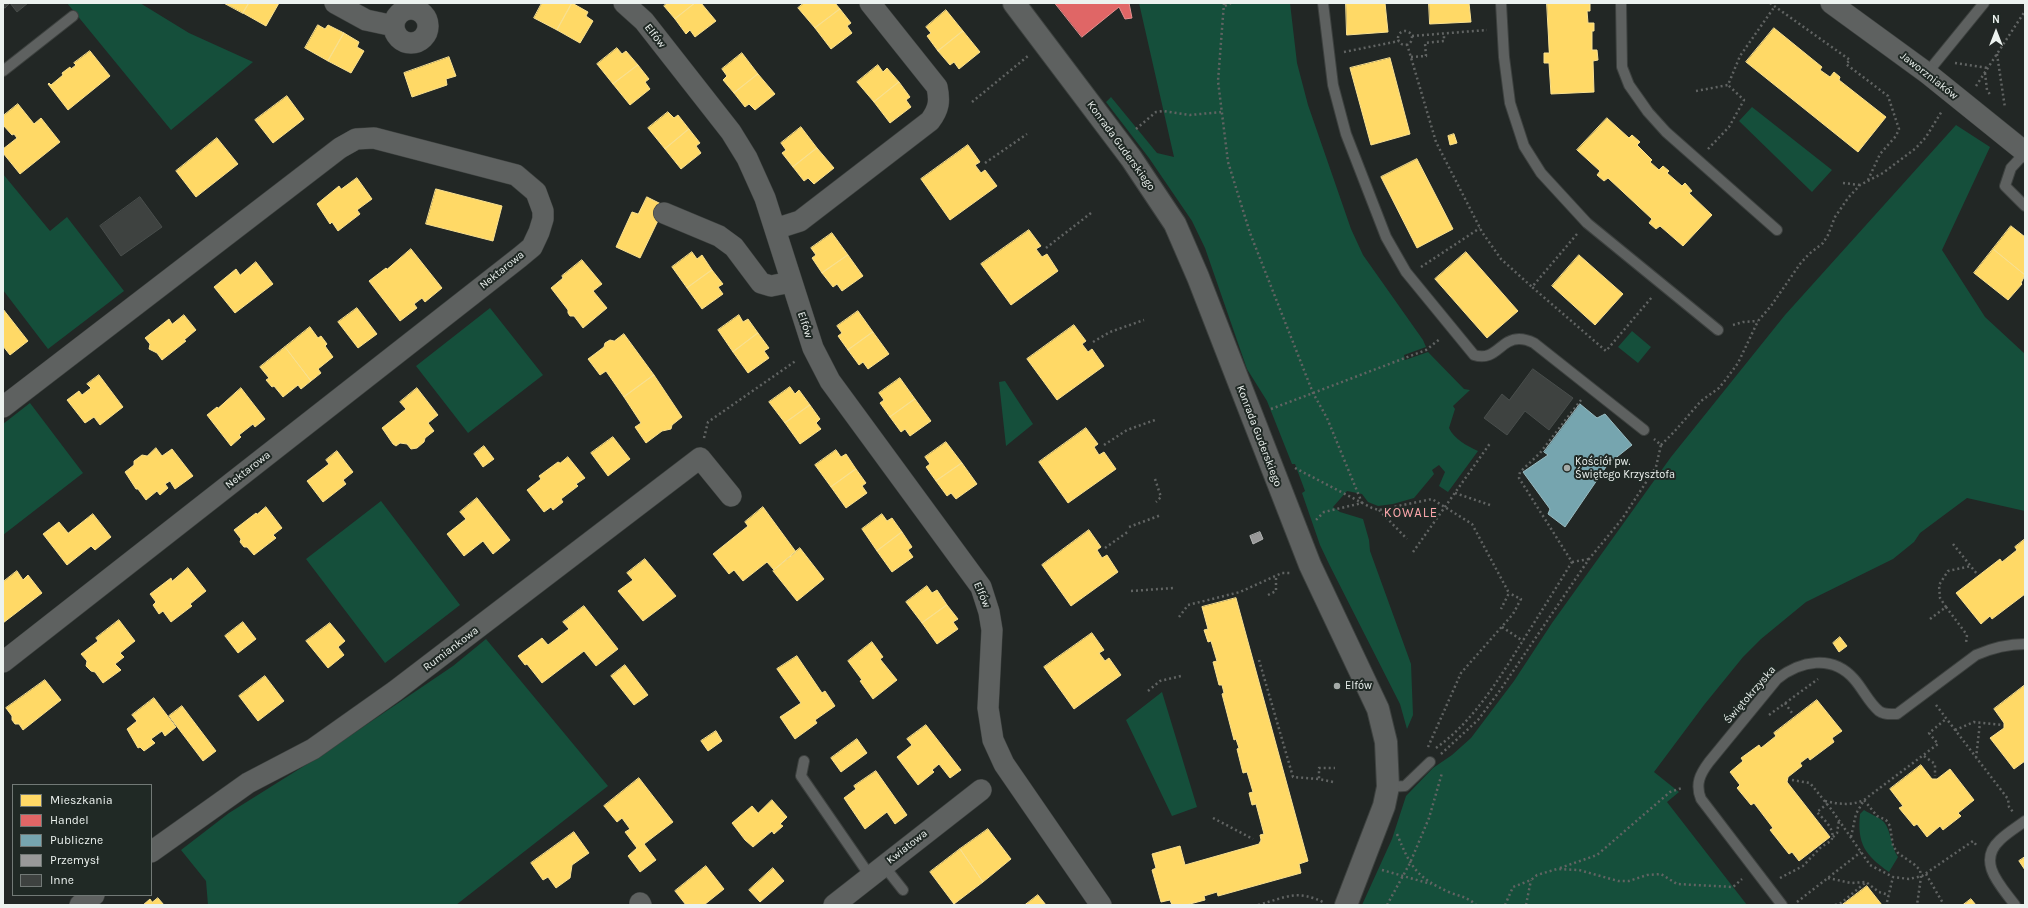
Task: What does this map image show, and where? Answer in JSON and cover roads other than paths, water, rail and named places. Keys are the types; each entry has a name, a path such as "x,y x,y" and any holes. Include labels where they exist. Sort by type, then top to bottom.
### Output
{"street":[{"path":"335,3 366,20 394,26"},
{"name":"Elfów","path":"624,3 644,21 731,132 747,158 765,198 812,348 830,381 981,587 989,612 992,630 988,708 993,740 1004,764 1101,905"},
{"path":"775,229 800,221 930,120 937,112 940,99 937,87 870,3"},
{"name":"Konrada Guderskiego","path":"1014,3 1131,158 1167,211 1181,236 1310,565 1378,709 1386,742 1388,787 1384,806 1346,905"},
{"name":"Jaworzniaków","path":"1831,3 1927,73 2025,152"},
{"path":"425,7 429,26 425,36 421,40 411,43 401,40 397,36 394,26 395,20 402,12 412,8 425,7"},
{"name":"Nektarowa","path":"3,407 340,148 356,140 374,138 397,142 516,174 536,192 541,202 543,219 532,247 3,662"},
{"path":"664,213 719,236 734,247 761,283 771,286 791,282"},
{"name":"Rumiankowa","path":"152,851 248,783 313,749 395,692 700,458 731,496"},
{"name":"Kwiatowa","path":"834,905 981,790"},
{"path":"80,905 93,896"}],"lane":[{"path":"1323,3 1333,86 1346,134 1363,182 1386,237 1409,275 1474,355 1486,356 1493,354 1513,340 1527,340 1540,347 1644,430"},
{"path":"1501,3 1504,57 1510,103 1524,146 1541,174 1587,223 1718,330"},
{"path":"1621,3 1622,67 1629,86 1648,112 1666,132 1777,230"},
{"path":"1927,73 1984,3"},
{"path":"3,71 73,16"},
{"path":"2025,152 2011,168 2005,186 2025,206"},
{"name":"Świętokrzyska","path":"1782,905 1701,799 1698,784 1700,774 1709,762 1777,679 1789,669 1815,662 1826,663 1838,667 1853,678 1879,712 1887,715 1896,714 1976,655 1989,649 2006,645 2025,644"},
{"path":"1388,787 1405,786 1415,777 1427,759"},
{"path":"804,760 801,776 877,871 903,890"},
{"path":"2015,905 1992,874 1989,857 1999,841 2024,822"}],"place":[{"name":"Kościół pw. Świętego Krzysztofa","path":"1567,468"},
{"name":"Elfów","path":"1337,686"}],"district":[{"name":"KOWALE","path":"1411,513"}]}
